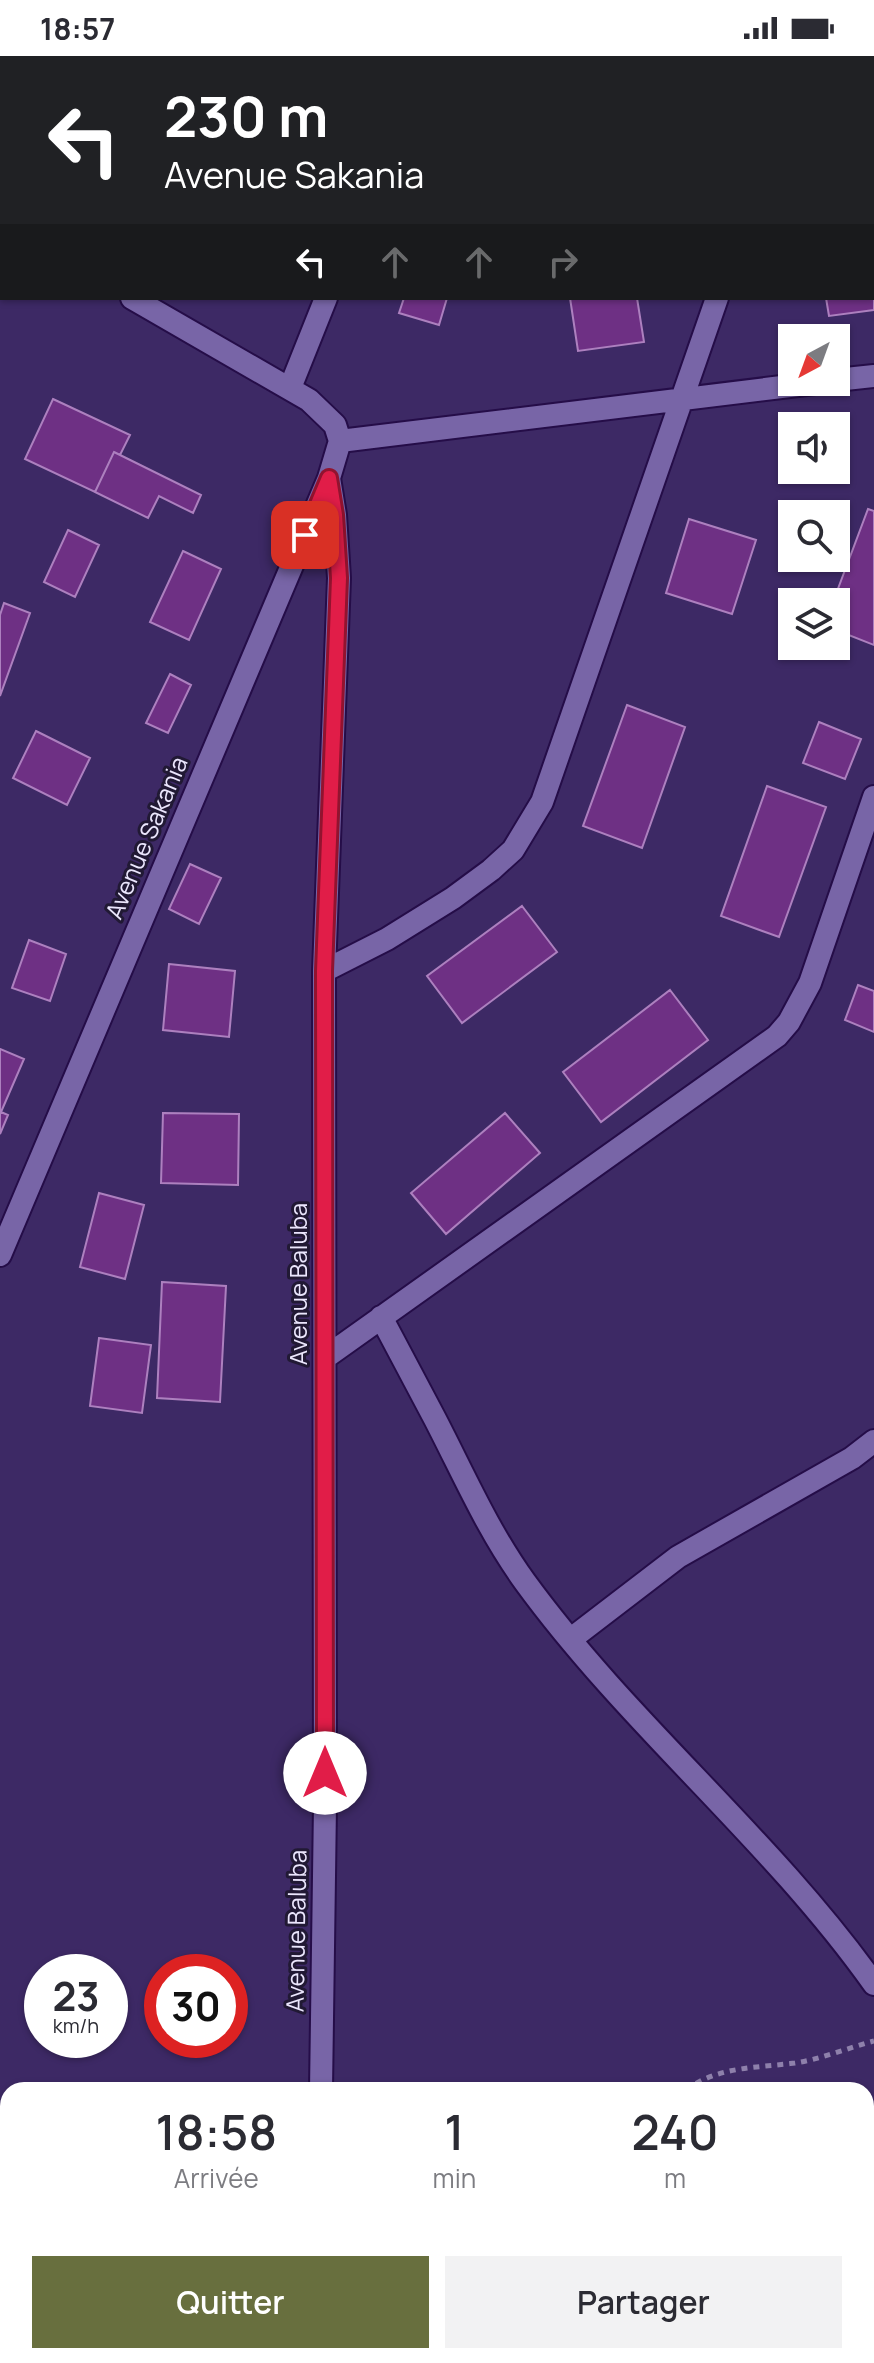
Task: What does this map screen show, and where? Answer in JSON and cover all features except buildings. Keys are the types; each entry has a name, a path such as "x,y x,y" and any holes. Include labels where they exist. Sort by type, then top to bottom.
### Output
{"street":[{"path":"136,300 290,388 325,414 335,425 340,441 778,387"},
{"path":"290,388 325,300"},
{"path":"324,971 387,939 453,898 513,850 528,829 542,802 716,300"},
{"path":"850,379 874,376"},
{"name":"Avenue Sakania","path":"0,1255 329,478 340,441"},
{"name":"Avenue Baluba","path":"321,2082 325,1805 324,971 339,578 329,478"},
{"path":"326,1357 777,1036 789,1022 810,983 874,797"},
{"path":"381,1317 491,1531 526,1583 611,1689 801,1894 874,1984"},
{"path":"571,1639 678,1557 852,1458 874,1441"}],"path":[{"path":"701,2082 716,2074 747,2067 797,2063 874,2041"}],"route":[{"path":"305,535 329,478 339,578 324,971 325,1773"}]}
